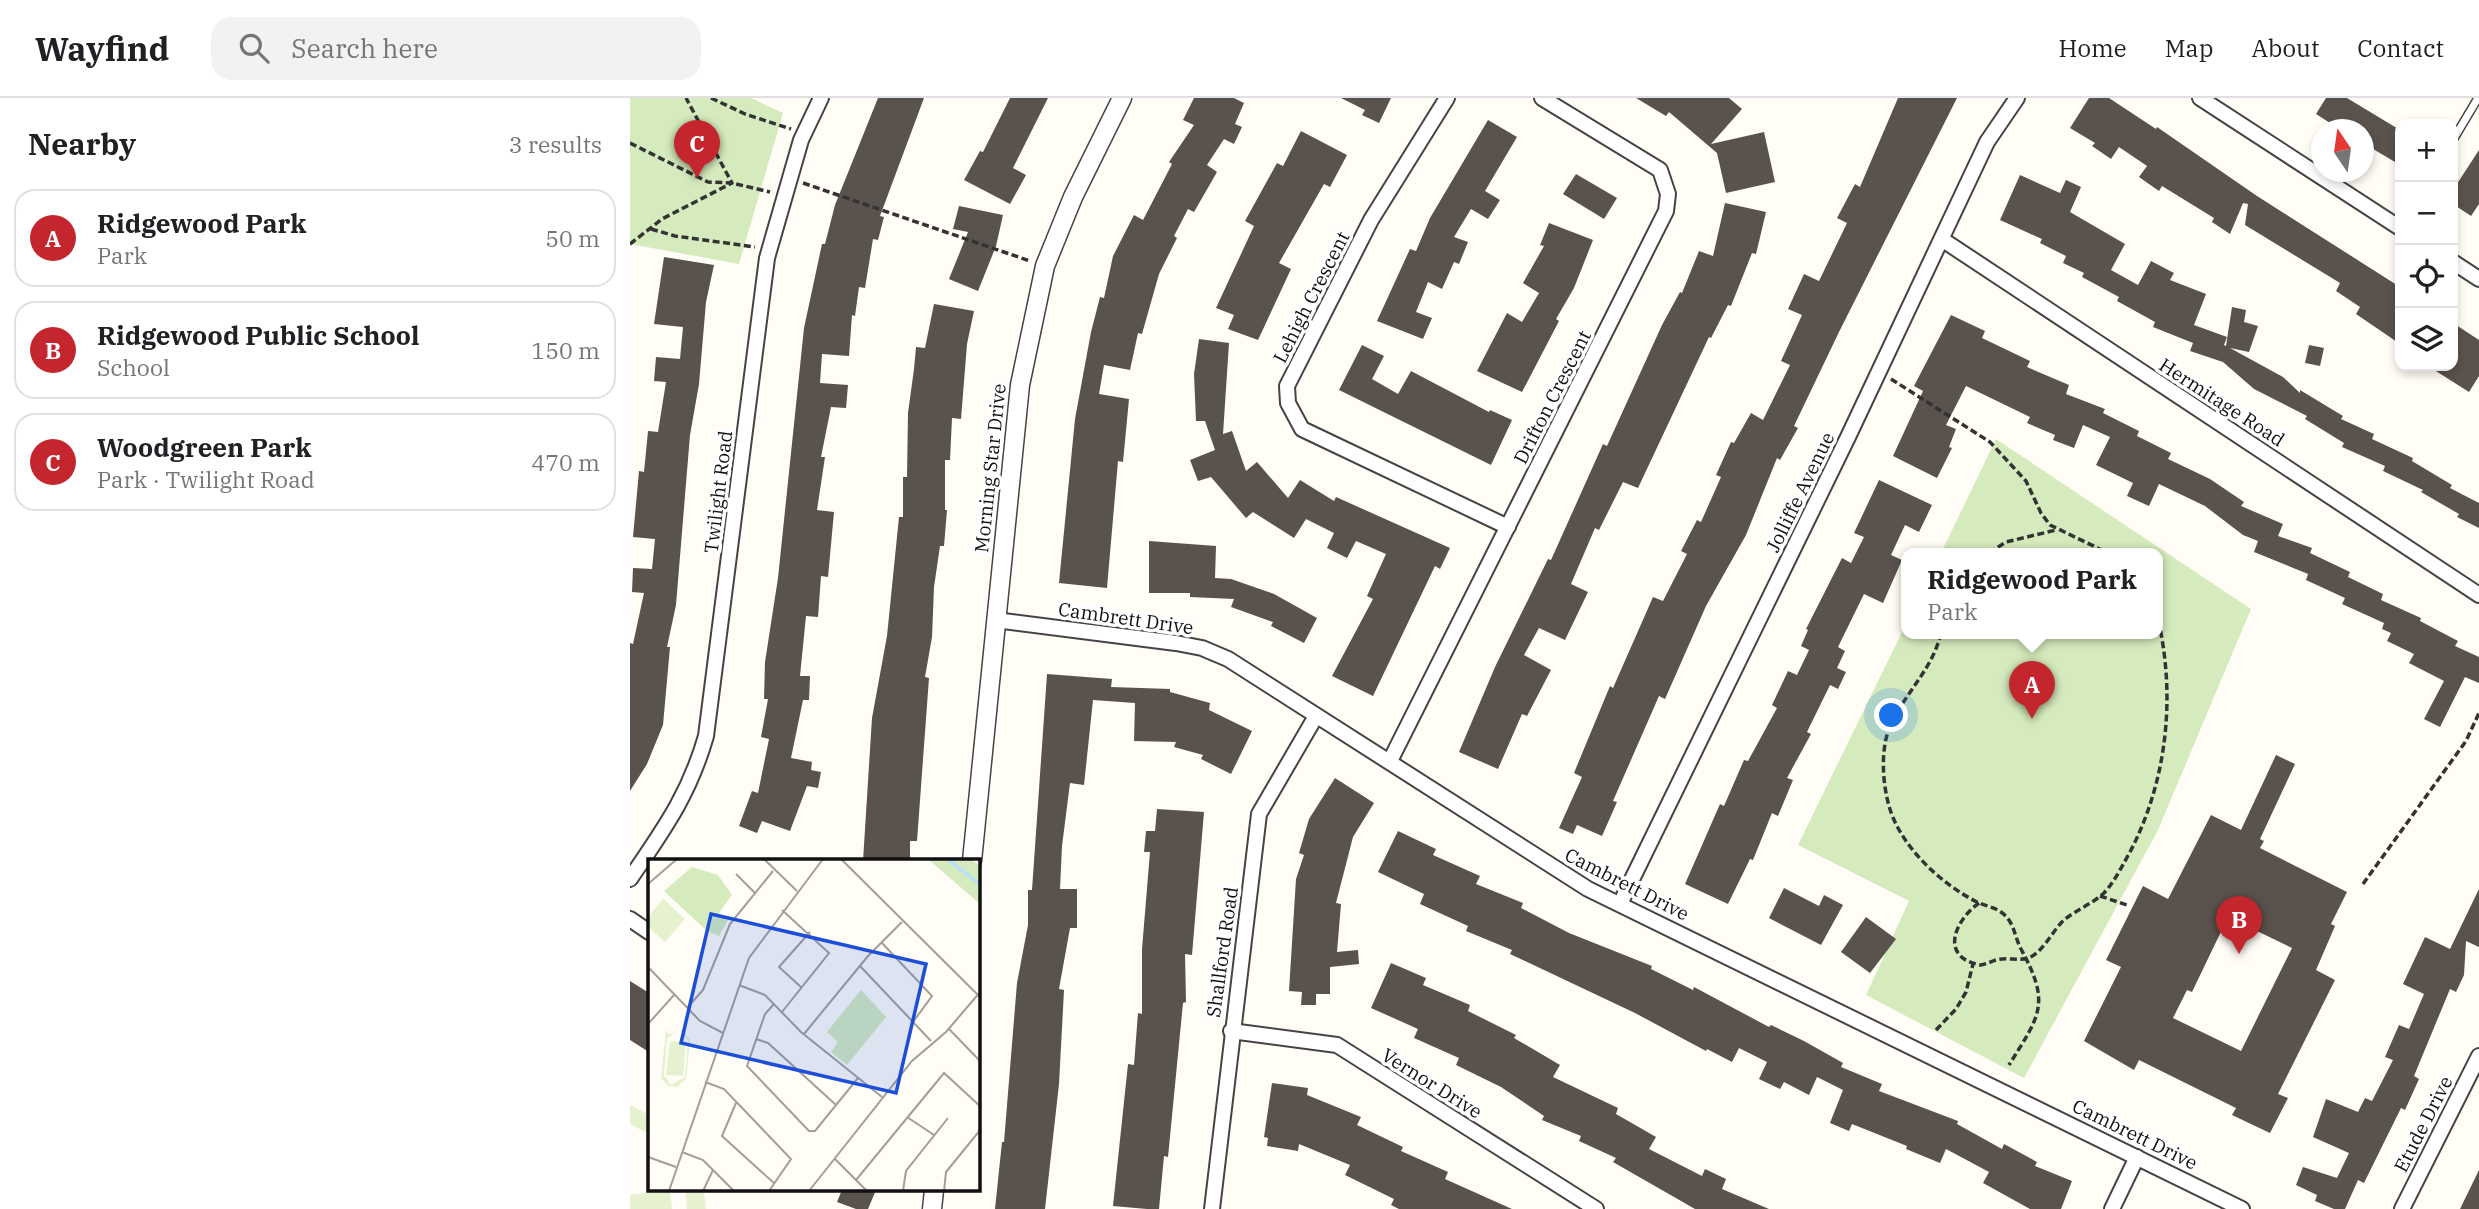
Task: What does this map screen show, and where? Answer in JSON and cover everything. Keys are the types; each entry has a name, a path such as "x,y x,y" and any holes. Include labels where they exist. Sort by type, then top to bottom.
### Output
{"street":[{"name":"Twilight Road","path":"630,879 681,804 695,775 706,736 769,249 804,134 821,98"},
{"name":"Morning Star Drive","path":"972,859 1020,385 1045,266 1073,197 1122,98"},
{"name":"Lehigh Crescent","path":"1447,98 1365,232 1287,386 1288,403 1302,429 1508,527"},
{"name":"Drifton Crescent","path":"1390,761 1666,211 1668,194 1660,170 1542,98"},
{"name":"Jolliffe Avenue","path":"1620,904 1880,372 1987,142 2017,98"},
{"path":"2200,98 2395,225"},
{"name":"Hermitage Road","path":"1943,240 2479,595"},
{"path":"2458,265 2479,279"},
{"name":"Cambrett Drive","path":"995,620 1202,648 1228,659 1390,761 1555,870 1999,1093 2029,1104 2242,1209"},
{"name":"Shallford Road","path":"1212,1209 1231,1031 1259,814 1316,716"},
{"path":"630,919 648,931"},
{"name":"Vernor Drive","path":"1231,1031 1337,1045 1596,1209"},
{"name":"Etude Drive","path":"2402,1209 2479,1056"},
{"path":"2112,1209 2137,1157"}],"lane":[{"path":"2458,131 2477,98"}],"path":[{"path":"686,98 732,183"},
{"path":"711,98 745,114 804,134"},
{"path":"630,143 708,182 732,183 786,195"},
{"path":"791,178 1045,266"},
{"path":"630,244 662,219 732,183"},
{"path":"651,229 676,236 769,249"},
{"path":"1880,372 1990,442 2026,481 2041,513 2058,530 2097,548"},
{"path":"1997,548 2006,542 2058,530"},
{"path":"1938,639 1917,687 1891,723 1885,749 1889,806 1899,830 1940,879 1979,903 2003,913 2011,922 2028,958 2037,978 2040,1000 2036,1022 2009,1065"},
{"path":"1979,903 1962,918 1954,939 1960,955 1973,964 2028,958 2037,953 2066,919 2100,896 2118,874 2138,835 2154,794 2168,717 2168,681 2161,639"},
{"path":"2363,884 2466,741 2479,713"},
{"path":"2100,896 2127,905"},
{"path":"1936,1030 1956,1009 1966,992 1973,964"}],"green space":[{"path":"630,98 751,98 783,113 739,264 630,244"},
{"path":"1996,439 2160,548 1943,548"},
{"path":"2163,550 2251,609 2158,830 2024,1078 1866,995 1909,901 1798,845 1901,634 1901,639 2163,639"},
{"path":"630,1105 648,1114 648,1133 630,1124"},
{"path":"670,1192 672,1209 630,1209 630,1195"},
{"path":"685,1192 704,1192 706,1209 687,1209"}],"building":[{"path":"878,98 924,98 880,216 884,217 878,240 873,239 865,288 859,287 855,316 852,315 849,356 822,354 820,383 848,385 846,408 831,407 821,457 825,457 817,510 834,512 828,577 821,576 818,617 806,616 800,676 810,676 809,700 803,700 791,758 812,762 811,770 821,772 818,788 807,786 790,831 762,821 757,833 739,826 752,791 758,793 769,739 761,737 768,699 764,699 765,662 778,578 804,328 822,244 825,244 835,205"},
{"path":"1010,98 1048,98 1013,168 1026,175 1010,204 964,180 980,151 983,152"},
{"path":"1194,98 1234,98 1244,103 1235,124 1242,127 1234,144 1224,139 1207,165 1217,172 1194,212 1188,209 1174,236 1177,238 1159,274 1142,334 1138,333 1130,370 1104,365 1099,394 1129,399 1123,462 1118,461 1107,588 1059,583 1075,419 1100,297 1104,298 1113,256 1134,215 1143,220 1172,164 1169,162 1194,125 1183,120"},
{"path":"1341,98 1391,98 1379,123 1362,115 1365,110"},
{"path":"1636,98 1729,98 1742,109 1711,144 1764,132 1775,182 1726,193 1717,153 1669,112 1666,116"},
{"path":"1898,98 1957,98 1839,332 1794,426 1798,428 1780,460 1777,458 1746,535 1706,606 1665,699 1659,696 1613,801 1617,802 1602,836 1577,825 1573,834 1559,828 1582,777 1574,773 1610,686 1613,688 1653,597 1663,601 1687,554 1681,551 1697,520 1701,522 1721,477 1716,475 1731,442 1734,443 1751,413 1763,420 1790,365 1781,361 1802,315 1788,309 1804,274 1819,281 1847,223 1837,218 1855,184 1860,187"},
{"path":"2089,98 2109,98 2156,129 2157,127 2257,196 2395,284 2395,341 2356,314 2360,307 2336,291 2340,283 2245,225 2248,204 2243,203 2230,234 2212,222 2214,218 2162,186 2159,191 2139,177 2147,166 2119,147 2111,159 2092,146 2095,143 2070,128"},
{"path":"2326,98 2347,98 2395,127 2395,162 2374,150 2374,119 2324,119 2316,114"},
{"path":"1488,120 1517,137 1485,191 1500,200 1488,219 1471,209 1454,237 1468,242 1459,264 1454,262 1442,289 1428,282 1416,312 1432,318 1423,339 1377,321 1410,249 1416,251 1430,218"},
{"path":"1301,131 1347,155 1330,187 1324,184 1279,263 1291,269 1258,340 1228,329 1234,315 1216,308 1254,226 1245,221 1277,163 1283,166"},
{"path":"2479,150 2479,204 2471,216 2458,207 2458,182"},
{"path":"1576,174 1617,198 1604,219 1563,194"},
{"path":"2020,175 2060,193 2066,180 2081,187 2070,212 2125,244 2111,270 2138,285 2151,261 2174,273 2170,280 2206,294 2194,325 2227,337 2224,345 2226,346 2232,307 2246,310 2244,322 2258,326 2249,352 2230,348 2283,377 2300,393 2300,390 2343,416 2341,419 2374,434 2372,439 2413,458 2412,461 2452,485 2450,488 2479,503 2479,528 2457,517 2459,514 2421,492 2423,490 2383,471 2385,466 2342,447 2344,443 2305,419 2307,416 2254,389 2223,362 2190,351 2193,343 2153,327 2155,322 2117,301 2119,297 2082,277 2084,273 2063,263 2066,256 2040,243 2042,239 2000,220"},
{"path":"1725,203 1766,212 1756,254 1752,253 1731,306 1728,305 1711,338 1709,337 1638,488 1623,482 1599,530 1595,528 1571,584 1588,592 1565,640 1539,628 1524,655 1551,670 1527,716 1522,714 1498,769 1459,752 1495,667 1548,559 1551,560 1603,444 1607,446 1662,325 1680,292 1682,293 1699,251 1713,256"},
{"path":"959,206 1003,215 996,246 978,291 949,279 968,232 953,229"},
{"path":"1549,223 1593,240 1574,288 1556,319 1559,321 1522,392 1477,371 1507,313 1522,322 1539,293 1523,283 1544,246 1540,245"},
{"path":"664,257 714,265 706,302 699,384 690,435 676,605 667,647 670,647 663,725 647,764 630,791 630,643 633,644 644,593 632,592 633,568 652,569 655,539 633,537 639,471 644,472 648,431 658,432 666,382 654,381 656,357 680,359 683,327 654,324"},
{"path":"934,304 974,311 967,344 961,419 952,418 950,460 945,460 947,510 944,546 940,546 934,587 932,637 925,677 929,678 917,841 910,841 910,859 863,859 872,718 887,636 899,517 903,517 908,413 916,347 925,348"},
{"path":"1951,315 1985,331 1982,338 2030,361 2027,367 2069,385 2066,394 2105,409 2103,413 2139,431 2137,436 2171,453 2168,459 2210,479 2244,502 2241,506 2283,524 2278,536 2312,548 2310,553 2350,572 2348,577 2383,594 2381,600 2421,618 2420,621 2458,641 2455,646 2479,657 2479,683 2465,677 2440,727 2424,719 2444,681 2409,663 2414,654 2387,641 2391,633 2382,629 2384,623 2342,604 2345,598 2306,580 2308,574 2254,552 2258,541 2243,535 2205,506 2159,484 2149,506 2127,496 2133,483 2096,465 2110,437 2083,425 2074,448 2053,440 2055,435 2027,423 2030,417 1966,386 1946,425 1956,429 1949,447 1952,448 1937,478 1893,456 1923,391 1914,386"},
{"path":"2458,326 2479,340 2479,376 2469,392 2436,371 2458,371"},
{"path":"1199,339 1229,343 1223,434 1232,431 1246,471 1257,462 1288,498 1300,480 1334,501 1336,497 1450,548 1440,569 1435,566 1373,696 1332,676 1373,599 1367,596 1386,554 1356,541 1347,558 1327,548 1334,533 1306,519 1294,538 1253,512 1246,518 1211,477 1198,481 1190,460 1215,450 1205,421 1196,421 1194,374"},
{"path":"1362,345 1384,356 1372,379 1398,394 1411,371 1489,412 1490,410 1512,420 1491,465 1339,390"},
{"path":"2309,345 2324,348 2320,366 2305,363"},
{"path":"1879,480 1932,505 1919,532 1905,525 1891,555 1901,560 1901,562 1883,603 1864,594 1838,647 1845,651 1837,668 1846,672 1838,689 1830,685 1807,732 1811,734 1787,778 1793,780 1778,816 1772,813 1753,860 1750,859 1728,904 1685,884 1720,804 1724,806 1744,760 1748,761 1777,708 1772,705 1788,671 1797,675 1809,650 1801,646 1808,630 1806,629 1842,558 1851,563 1864,537 1854,533"},
{"path":"1149,541 1216,546 1215,578 1231,579 1274,594 1317,618 1304,643 1271,626 1273,622 1231,607 1234,599 1190,597 1190,593 1149,593"},
{"path":"1047,674 1112,679 1111,687 1170,689 1170,692 1210,703 1209,710 1252,731 1231,774 1201,759 1203,755 1174,747 1176,742 1134,741 1135,703 1093,700 1084,785 1070,783 1062,846 1060,889 1077,889 1077,928 1070,928 1059,989 1064,990 1059,1084 1045,1209 995,1209 1004,1142 1017,983 1028,925 1028,890 1032,890"},
{"path":"2276,755 2295,764 2260,839 2264,841 2260,848 2347,892 2331,924 2335,926 2316,970 2335,980 2278,1094 2288,1098 2270,1133 2232,1115 2236,1108 2139,1060 2134,1070 2084,1041 2121,967 2106,960 2143,886 2168,899 2211,815 2241,830","holes":["2228,917 2292,948 2241,1051 2173,1018 2187,990 2192,992"]},
{"path":"1335,778 1374,803 1353,837 1336,903 1341,904 1337,952 1358,950 1359,964 1330,967 1330,994 1316,994 1316,1005 1301,1005 1302,992 1289,991 1296,879 1304,855 1299,853 1309,819"},
{"path":"1157,809 1204,812 1192,955 1185,954 1186,1002 1183,1003 1168,1157 1164,1156 1159,1209 1147,1209 1113,1206 1128,1064 1134,1065 1138,1013 1142,1014 1142,949 1150,852 1144,852 1146,831 1155,831"},
{"path":"1398,831 1436,849 1433,855 1480,876 1476,884 1523,903 1521,908 1569,933 1652,966 1651,969 1693,990 1694,987 1769,1027 1771,1025 1804,1041 1843,1063 1841,1067 1882,1084 1879,1091 1958,1121 1957,1124 2002,1149 2004,1144 2037,1162 2035,1166 2072,1181 2061,1209 2030,1209 1983,1183 1989,1172 1946,1149 1940,1163 1906,1149 1907,1146 1852,1124 1849,1131 1830,1123 1843,1090 1817,1077 1809,1095 1784,1082 1780,1089 1759,1079 1767,1062 1739,1048 1732,1062 1707,1049 1706,1051 1635,1013 1510,954 1512,950 1466,931 1468,926 1420,904 1424,894 1378,872"},
{"path":"1784,888 1819,906 1824,895 1843,905 1821,945 1769,918"},
{"path":"2479,889 2479,947 2466,941 2464,975 2456,992 2450,989 2414,1076 2419,1079 2405,1110 2401,1108 2364,1183 2358,1180 2345,1209 2334,1209 2315,1201 2317,1195 2296,1185 2303,1167 2337,1178 2349,1153 2313,1137 2326,1099 2358,1112 2365,1098 2372,1101 2393,1060 2385,1057 2399,1025 2409,1029 2424,994 2403,984 2425,937 2450,949"},
{"path":"1866,917 1896,939 1870,973 1841,952"},
{"path":"1391,963 1426,978 1423,985 1470,1005 1468,1011 1516,1035 1514,1038 1560,1065 1553,1077 1618,1108 1616,1114 1656,1137 1649,1149 1702,1176 1705,1169 1726,1179 1722,1189 1769,1209 1695,1209 1613,1162 1616,1158 1579,1141 1581,1136 1542,1120 1544,1116 1501,1087 1456,1065 1459,1058 1414,1038 1418,1029 1371,1008"},
{"path":"630,981 648,992 648,1051 630,1040"},
{"path":"1272,1083 1308,1088 1307,1095 1361,1117 1357,1125 1403,1147 1401,1151 1448,1172 1445,1179 1512,1209 1399,1209 1391,1205 1394,1199 1345,1175 1350,1165 1299,1144 1298,1151 1267,1146 1268,1138 1264,1137"},
{"path":"2479,1170 2479,1209 2460,1209"},
{"path":"841,1192 875,1192 868,1209 856,1209 837,1202"}],"place":[{"name":"Woodgreen Park","path":"697,178"},
{"name":"Ridgewood Park","path":"2032,719"},
{"name":"Ridgewood Public School","path":"2239,954"}]}
